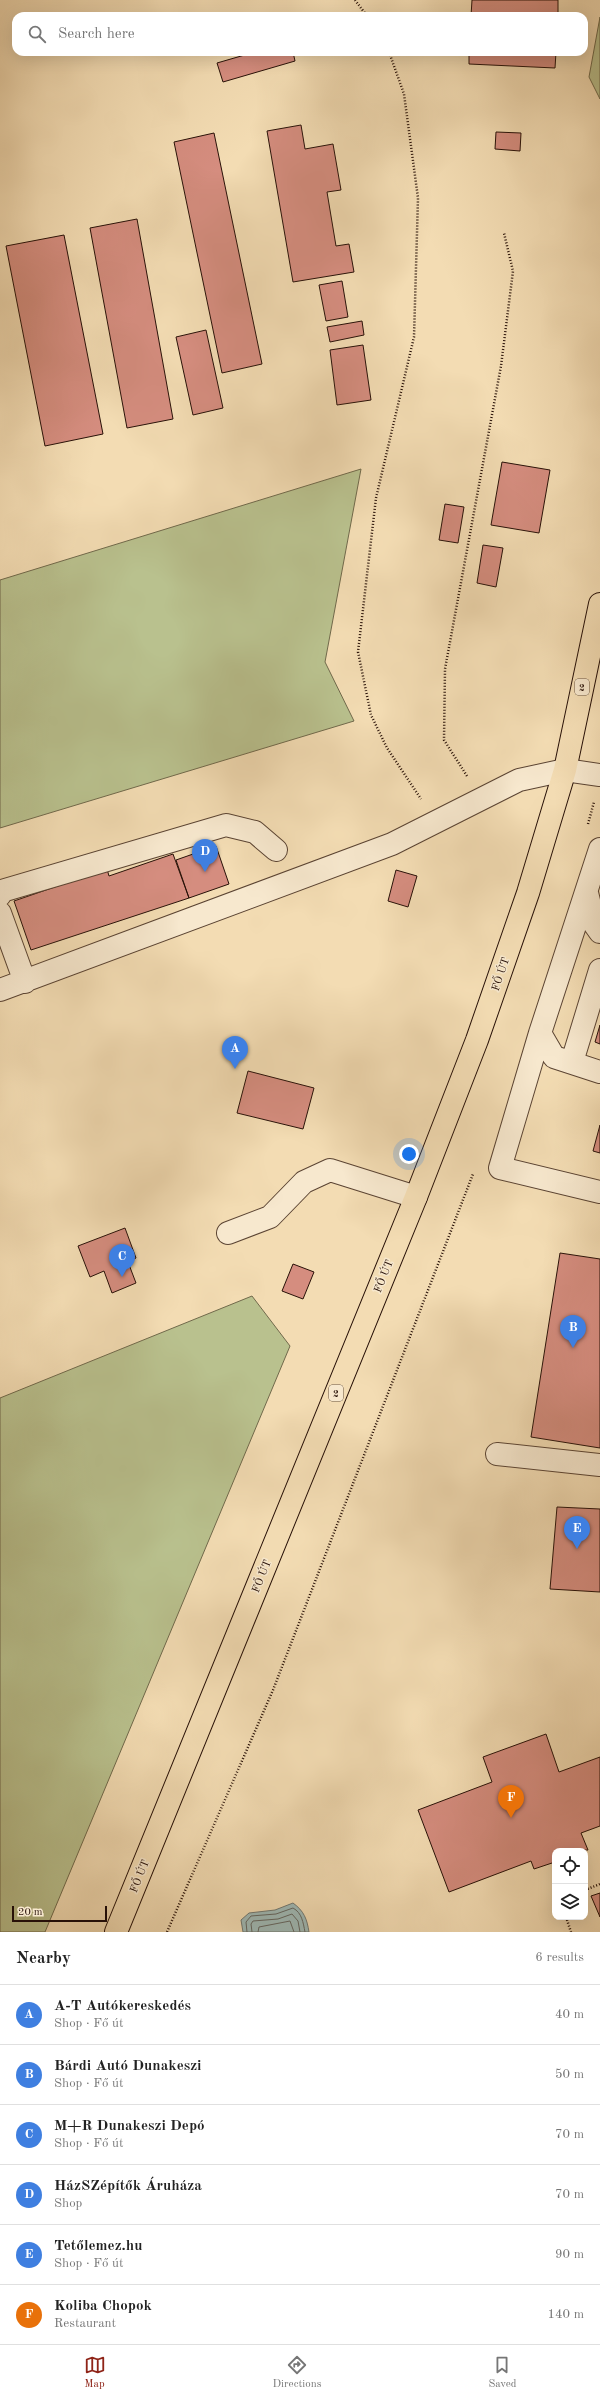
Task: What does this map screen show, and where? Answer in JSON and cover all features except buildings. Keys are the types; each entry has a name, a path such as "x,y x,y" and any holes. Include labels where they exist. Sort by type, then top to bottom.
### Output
{"main road":[{"name":"FŐ ÚT","path":"116,1932 416,1197 477,1040 528,893 565,770 600,604"}],"street":[{"path":"0,990 25,982 392,844 437,824 481,799 519,780 565,770 600,775"},
{"path":"0,895 2,891 226,825 255,832 276,850"},
{"path":"600,849 587,893 540,1033 500,1168 600,1192"},
{"path":"587,893 595,925 600,932"},
{"path":"0,913 25,982"},
{"path":"572,1062 600,970"},
{"path":"540,1033 554,1057 600,1072"},
{"path":"228,1233 270,1216 304,1182 330,1170 416,1197"},
{"path":"497,1454 600,1465"}],"path":[{"path":"355,0 364,12"},
{"path":"390,56 404,94 418,198 414,337 376,498 358,652 371,715 388,748 437,824"},
{"path":"481,799 444,740 445,669 502,358 513,271 504,233"},
{"path":"586,828 596,797"},
{"path":"167,1932 273,1690 474,1169"},
{"path":"588,1889 600,1884"},
{"path":"567,1920 571,1932"}],"green space":[{"path":"600,17 600,99 589,77"},
{"path":"361,469 325,662 354,721 0,828 0,580"},
{"path":"252,1296 290,1346 45,1932 0,1932 0,1398"}],"water":[{"path":"293,1903 300,1909 304,1916 309,1932 243,1932 241,1920 249,1913 275,1910"}],"place":[{"name":"HázSZépítők Áruháza","path":"205,872"},
{"name":"A-T Autókereskedés","path":"235,1069"},
{"name":"M+R Dunakeszi Depó","path":"122,1277"},
{"name":"Bárdi Autó Dunakeszi","path":"573,1348"},
{"name":"Tetőlemez.hu","path":"577,1549"},
{"name":"Koliba Chopok","path":"511,1818"}]}
